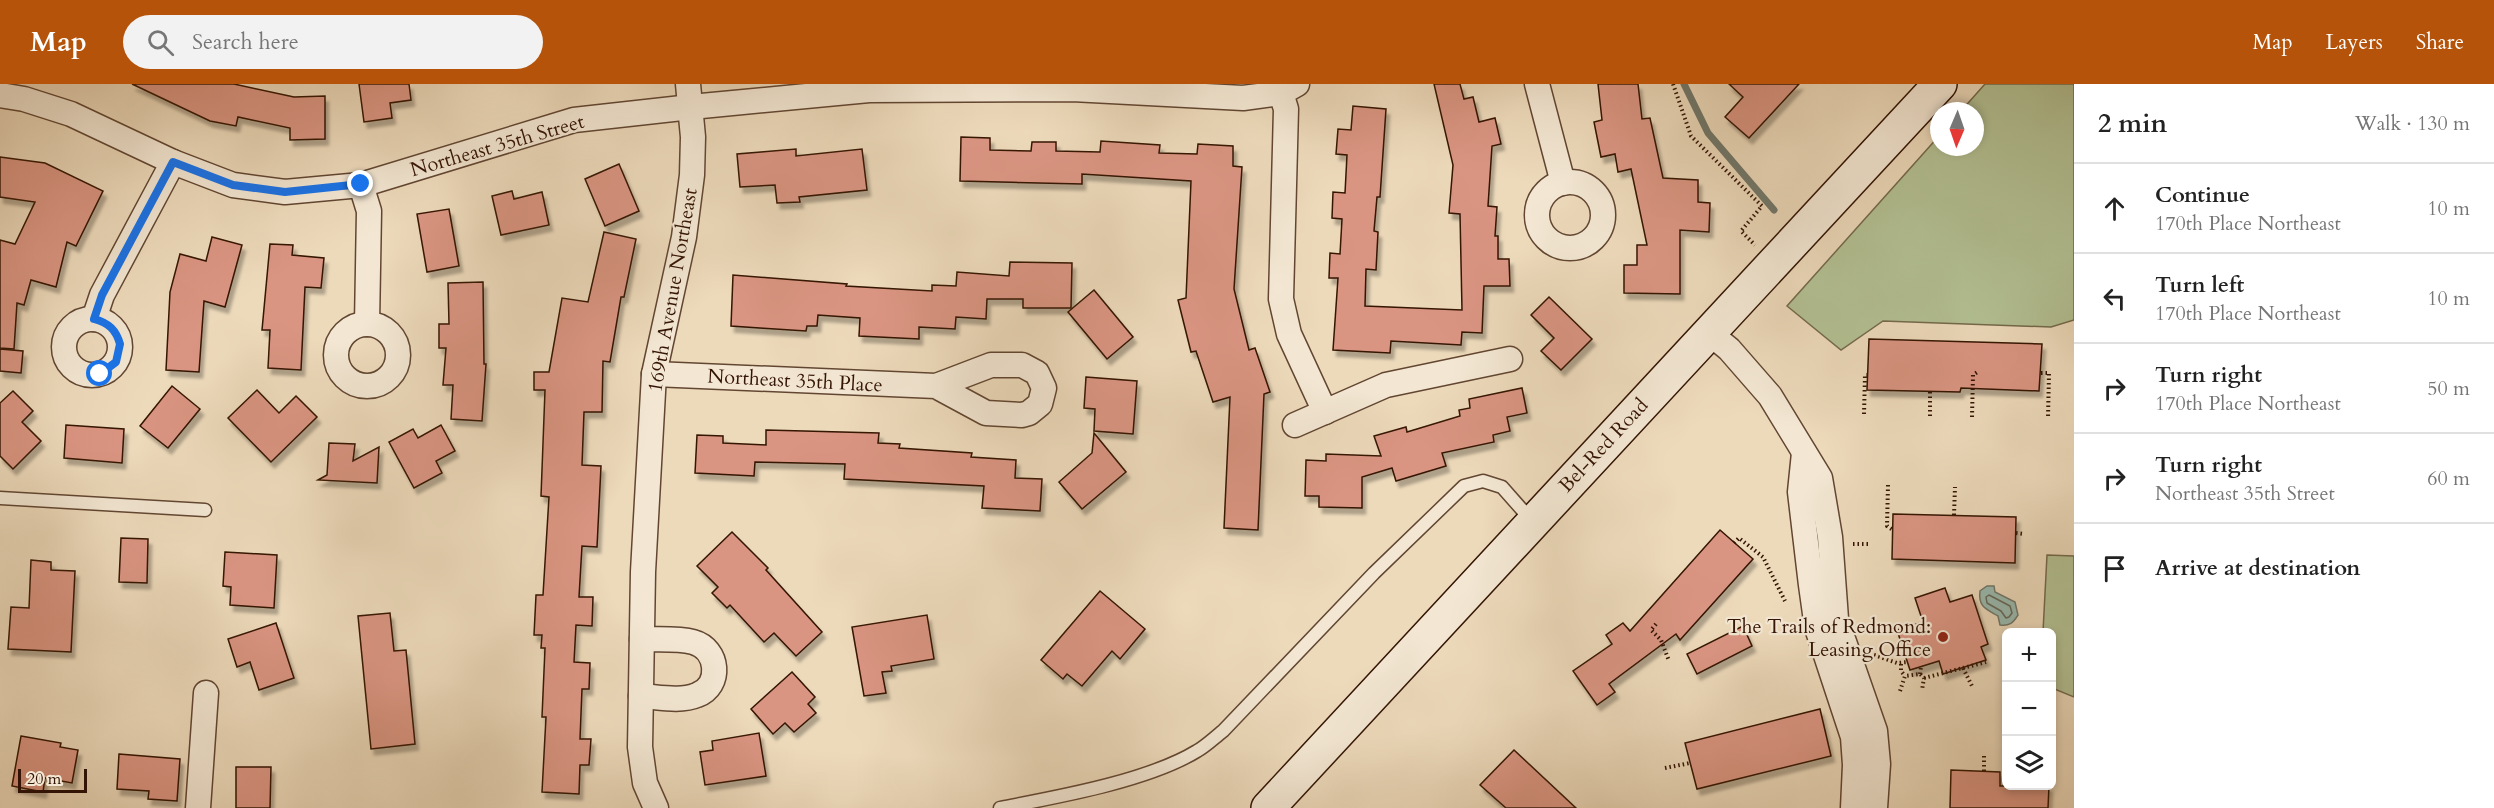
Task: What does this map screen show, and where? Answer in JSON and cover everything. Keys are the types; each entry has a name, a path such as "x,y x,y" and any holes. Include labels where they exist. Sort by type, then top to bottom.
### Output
{"main road":[{"name":"Bel-Red Road","path":"1268,808 1940,84"}],"street":[{"path":"1537,84 1563,183"},
{"path":"1289,88 1286,109 1281,299 1289,334 1325,412"},
{"name":"Northeast 35th Street","path":"0,95 27,92 173,162 233,185 285,192 361,184 574,120 690,95 869,90 1072,89 1243,98 1289,88"},
{"name":"169th Avenue Northeast","path":"656,808 645,783 640,747 642,639 654,374 684,237 692,175 690,95"},
{"path":"94,319 102,295 173,162"},
{"path":"361,184 369,211 367,324"},
{"path":"1708,332 1729,349 1770,396 1820,478 1830,537 1827,623 1864,734 1878,764 1875,808"},
{"path":"1295,425 1386,385 1510,359"},
{"name":"Northeast 35th Place","path":"654,374 936,386"},
{"path":"641,696 695,696 709,686 715,669 709,652 694,642 642,639"},
{"path":"198,808 206,693"},
{"path":"1853,808 1855,765 1864,734"}],"lane":[{"path":"1000,808 1122,780 1174,763 1198,751 1223,732 1374,573 1464,486 1483,481 1502,487 1533,521"},
{"path":"0,498 205,510"}],"path":[{"path":"1673,84 1691,136 1761,206 1741,231 1773,262"},
{"path":"1972,417 1974,375 1979,371"},
{"path":"2041,373 2049,373 2048,418"},
{"path":"1864,414 1865,375 1867,375"},
{"path":"1930,392 1930,416"},
{"path":"1888,485 1887,526 1893,530"},
{"path":"1954,487 1954,515"},
{"path":"2016,533 2024,534"},
{"path":"1734,543 1739,538 1764,557 1785,602"},
{"path":"1850,544 1866,542"},
{"path":"1656,624 1651,630 1661,640 1669,661"},
{"path":"1868,656 1874,655 1901,663 1908,662"},
{"path":"1901,663 1900,671 1905,676 1922,676 1986,662"},
{"path":"1921,667 1922,690"},
{"path":"1963,668 1972,686"},
{"path":"1900,691 1905,676"},
{"path":"1984,756 1984,771"},
{"path":"1665,768 1690,763"}],"green space":[{"path":"1985,84 2074,84 2074,320 2051,327 1883,321 1841,350 1787,306 1930,146 1930,156 1984,156 1984,102 1969,102"},
{"path":"2047,555 2074,556 2074,697 2056,690 2056,628 2043,628"}],"water":[{"path":"1987,586 1994,586 1995,592 2015,602 2018,615 2011,623 2000,625 1998,616 1980,601 1980,591"}],"building":[{"path":"132,84 234,84 294,97 325,96 325,139 290,140 290,128 238,117 236,126 210,121"},
{"path":"359,84 409,84 411,100 390,103 392,118 364,122"},
{"path":"1434,84 1460,84 1464,99 1473,97 1479,122 1495,118 1501,144 1492,146 1488,206 1497,207 1495,236 1498,236 1498,259 1509,259 1510,286 1484,286 1482,333 1462,332 1461,345 1391,341 1390,353 1333,350 1338,278 1329,278 1330,253 1340,254 1342,219 1332,218 1333,192 1345,193 1347,155 1336,154 1338,129 1351,130 1353,106 1386,109 1380,197 1377,197 1374,231 1378,232 1376,270 1366,269 1365,306 1462,310 1460,214 1449,213 1453,165"},
{"path":"1598,84 1638,84 1642,119 1650,118 1663,178 1698,180 1698,202 1710,203 1709,232 1680,230 1680,294 1624,293 1624,265 1637,265 1637,245 1647,245 1631,169 1618,172 1615,154 1601,157 1594,122 1602,120"},
{"path":"1729,84 1799,84 1749,138 1725,117 1743,97"},
{"path":"961,137 990,138 990,150 1031,151 1032,142 1056,142 1056,151 1100,152 1101,141 1160,145 1159,153 1197,154 1198,144 1233,146 1233,166 1242,167 1234,289 1249,350 1255,348 1270,392 1264,394 1258,530 1224,528 1230,397 1213,402 1196,351 1191,352 1178,300 1186,298 1191,181 1082,174 1082,184 960,181"},
{"path":"796,149 796,156 862,149 867,190 799,197 800,202 777,203 775,185 740,187 737,154"},
{"path":"0,157 45,163 103,191 76,246 67,242 56,287 31,280 24,305 17,303 14,349 0,348 0,240 15,244 35,202 0,197"},
{"path":"619,164 639,211 605,226 585,179"},
{"path":"512,191 514,199 542,192 549,225 501,235 492,196"},
{"path":"449,209 459,266 427,272 417,214"},
{"path":"604,232 636,239 624,297 621,297 610,362 603,361 602,412 584,412 582,465 601,466 597,547 582,546 579,597 593,597 592,626 576,625 574,662 590,663 589,689 582,689 580,739 591,739 589,765 580,765 579,794 542,792 546,717 542,717 545,648 541,648 542,635 534,635 536,595 543,595 549,497 541,496 545,390 534,390 534,372 549,372 562,298 588,302"},
{"path":"212,237 242,245 225,307 204,301 199,372 166,370 170,292 180,254 206,261"},
{"path":"270,244 293,245 292,255 324,258 321,288 305,287 301,370 268,368 270,330 262,330"},
{"path":"1010,262 1072,263 1071,308 1023,308 1023,299 987,299 986,319 956,317 955,329 919,327 919,339 859,336 860,318 818,315 817,326 807,326 806,331 731,326 733,275 847,284 846,286 932,291 932,285 956,286 957,272 1009,276"},
{"path":"483,282 484,364 486,364 482,421 451,419 453,385 443,385 446,348 439,348 439,324 449,324 448,283"},
{"path":"1094,290 1133,337 1107,359 1068,312"},
{"path":"1549,297 1592,339 1561,370 1541,351 1554,338 1531,315"},
{"path":"1869,339 2042,344 2039,391 1961,388 1960,392 1867,390"},
{"path":"0,349 23,351 21,373 0,371"},
{"path":"1086,377 1137,381 1133,434 1094,431 1095,409 1084,408"},
{"path":"172,386 200,409 168,448 140,426"},
{"path":"1522,388 1527,413 1507,417 1510,431 1493,435 1494,442 1442,453 1446,466 1396,481 1392,468 1362,477 1362,508 1319,507 1319,496 1305,496 1306,460 1326,461 1326,454 1381,456 1374,436 1406,427 1407,432 1460,416 1459,410 1470,408 1469,399"},
{"path":"257,390 279,413 296,396 317,417 271,462 228,418"},
{"path":"13,391 33,411 22,422 41,441 13,469 0,456 0,403"},
{"path":"66,425 124,429 122,463 64,458"},
{"path":"441,425 455,451 436,461 442,473 414,488 389,442 413,429 418,438"},
{"path":"766,430 879,433 878,443 900,444 899,448 972,453 971,457 1016,460 1015,478 1042,479 1040,511 982,508 984,486 844,479 845,464 755,462 754,476 695,473 697,435 723,436 723,443 766,445"},
{"path":"1094,433 1126,472 1082,509 1059,482 1092,453"},
{"path":"329,443 355,444 353,461 379,447 377,483 318,480 327,475"},
{"path":"1893,514 2016,517 2015,563 1892,559"},
{"path":"1720,530 1753,559 1680,640 1676,634 1609,684 1615,692 1597,705 1573,671 1612,644 1606,635 1623,623 1630,631"},
{"path":"732,532 768,568 766,570 822,632 796,656 774,633 764,642 730,605 727,608 712,593 718,587 697,566"},
{"path":"121,538 148,539 147,583 119,582"},
{"path":"225,552 277,555 274,608 230,605 231,587 223,586"},
{"path":"31,560 51,562 51,570 75,571 71,652 8,649 11,607 29,608"},
{"name":"The Trails of Redmond: Leasing Office","path":"1945,588 1950,602 1972,595 1988,644 1981,647 1986,660 1943,674 1939,661 1910,670 1897,630 1923,622 1915,598"},
{"path":"1100,591 1145,629 1120,659 1112,651 1082,686 1067,674 1063,679 1041,660"},
{"path":"390,613 394,651 406,650 415,744 371,749 358,616"},
{"path":"927,615 934,659 891,666 892,671 882,672 886,693 864,696 852,627"},
{"path":"276,623 294,678 259,690 250,662 237,667 228,639"},
{"path":"1743,626 1752,646 1697,674 1687,654"},
{"path":"792,672 815,697 808,704 816,713 794,732 785,723 773,734 751,709"},
{"path":"1820,709 1831,756 1697,789 1685,743"},
{"path":"759,733 766,776 705,785 700,752 713,750 712,741"},
{"path":"21,736 61,743 60,747 78,750 72,783 45,778 43,792 12,786"},
{"path":"1514,750 1576,808 1506,808 1480,785"},
{"path":"119,754 180,759 177,801 148,799 149,791 117,789"},
{"path":"236,767 271,767 270,808 236,808"},
{"path":"1951,770 2000,772 2002,790 2049,790 2048,808 1950,808"}],"waterway":[{"path":"1684,84 1708,133 1774,210"}],"place":[{"name":"The Trails of Redmond: Leasing Office","path":"1943,637"}],"route":[{"path":"100,374 116,362 120,344 112,327 104,321 94,319 102,295 173,162 233,185 285,192 361,184"}]}
